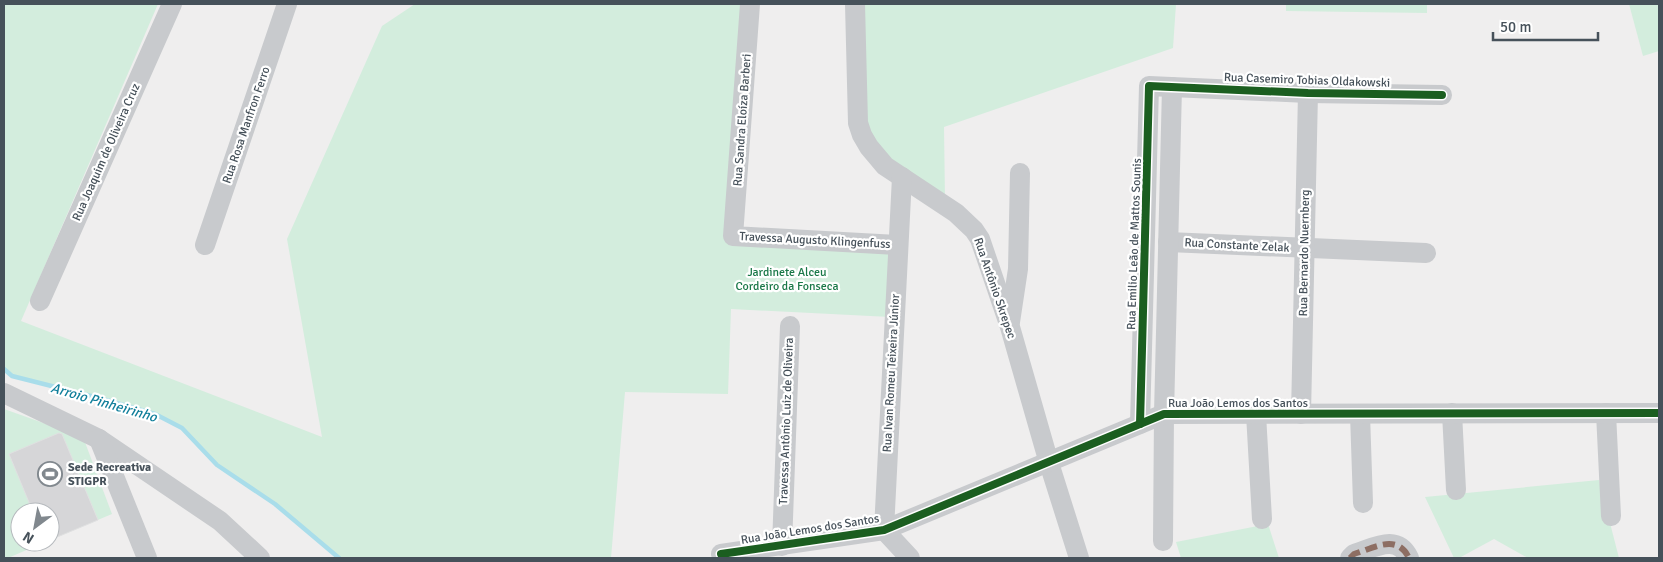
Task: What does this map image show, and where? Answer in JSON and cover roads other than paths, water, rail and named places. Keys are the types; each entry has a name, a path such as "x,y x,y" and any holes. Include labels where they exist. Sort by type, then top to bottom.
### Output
{"street":[{"name":"Rua Joaquim de Oliveira Cruz","path":"40,301 172,4"},
{"name":"Rua Rosa Manfron Ferro","path":"205,245 287,4"},
{"name":"Rua Sandra Eloíza Barberi","path":"733,236 750,4"},
{"name":"Rua Antônio Skrepec","path":"854,4 858,123 862,135 885,166 956,213 974,230 984,250 1010,327 1049,463 1079,558"},
{"name":"Rua Emilio Leão de Mattos Sounis","path":"1140,424 1150,86 1172,87"},
{"name":"Rua Casemiro Tobias Oldakowski","path":"1172,87 1308,93 1442,95"},
{"path":"1163,541 1166,310 1172,87"},
{"name":"Rua Bernardo Nuernberg","path":"1301,414 1308,93"},
{"path":"1010,327 1018,269 1020,174"},
{"name":"Rua Ivan Romeu Teixeira Júnior","path":"884,530 897,245 902,177"},
{"name":"Travessa Augusto Klingenfuss","path":"733,236 897,245"},
{"name":"Rua Constante Zelak","path":"1168,242 1426,253"},
{"path":"1143,309 1166,310"},
{"name":"Travessa Antônio Luiz de Oliveira","path":"782,546 790,326"},
{"path":"4,393 99,439 220,521 260,558"},
{"path":"1452,413 1456,490"},
{"path":"1606,413 1610,516"},
{"name":"Rua João Lemos dos Santos","path":"721,554 884,530 1164,414 1659,413"},
{"path":"1256,414 1262,519"},
{"path":"1360,414 1363,503"},
{"path":"99,439 147,558"},
{"path":"884,530 910,558"},
{"path":"1350,558 1354,554 1388,543 1398,545 1406,551 1409,558"}],"waterway":[{"name":"Arroio Pinheirinho","path":"4,369 12,376 155,414 182,428 217,465 275,504 339,558"}],"place":[{"name":"Sede Recreativa STIGPR","path":"50,474"}],"park label":[{"name":"Jardinete Alceu Cordeiro da Fonseca","path":"787,279"}]}
